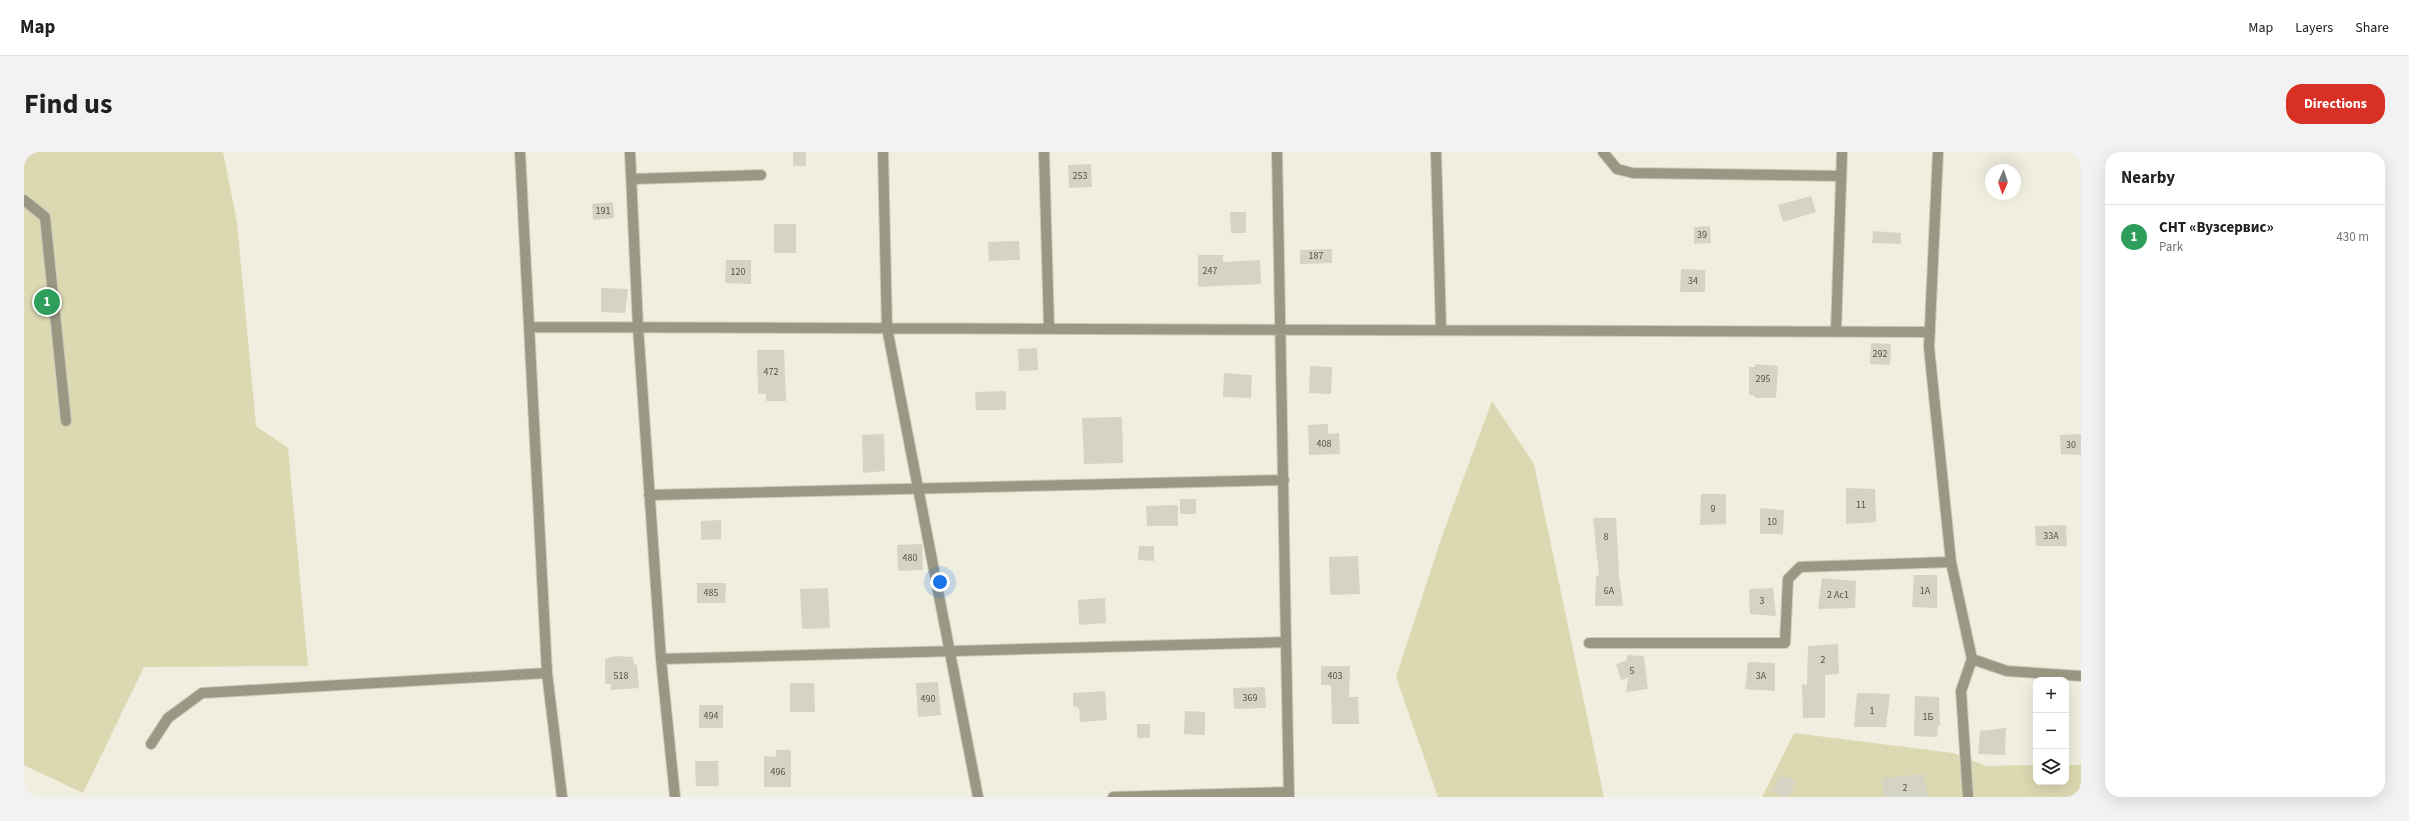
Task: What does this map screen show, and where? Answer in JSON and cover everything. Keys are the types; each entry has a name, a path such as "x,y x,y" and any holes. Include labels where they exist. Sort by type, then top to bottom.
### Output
{"street":[{"path":"520,152 547,673 562,797"},
{"path":"630,152 638,327 661,659 675,797"},
{"path":"883,152 887,328 948,651 978,797"},
{"path":"1044,152 1049,328"},
{"path":"1113,797 1289,795 1282,329 1277,152"},
{"path":"1436,152 1441,330"},
{"path":"1603,152 1617,169 1633,173 1841,176"},
{"path":"1836,332 1842,152"},
{"path":"1938,152 1929,347 1951,562 1972,659 1961,691 1968,797"},
{"path":"632,179 761,175"},
{"path":"24,200 45,216 66,421"},
{"path":"529,326 1930,332"},
{"path":"650,495 1284,480"},
{"path":"1589,643 1785,643 1788,579 1800,567 1951,562"},
{"path":"661,659 1286,642"},
{"path":"1972,659 2007,671 2081,676"},
{"path":"151,744 168,718 202,693 547,673"}],"shaded area":[{"path":"24,152 223,152 237,222 256,426 288,448 308,666 144,667 83,793 24,765"},
{"path":"1492,401 1534,464 1604,797 1438,797 1396,677 1441,539"},
{"path":"1794,733 1953,753 1986,766 2033,765 2033,785 2069,785 2069,765 2081,765 2081,797 1762,797"}],"building":[{"path":"793,152 806,152 806,166 793,166"},
{"path":"1091,164 1092,187 1069,188 1068,165"},
{"path":"1811,196 1816,212 1783,222 1778,205"},
{"path":"613,202 614,218 593,220 592,204"},
{"path":"1230,212 1246,212 1246,233 1231,233"},
{"path":"774,224 796,224 796,253 774,253"},
{"path":"1710,226 1711,243 1694,244 1694,227"},
{"path":"1873,231 1901,233 1901,244 1872,243"},
{"path":"1019,241 1020,260 989,261 988,242"},
{"path":"1332,249 1332,263 1300,264 1300,250"},
{"path":"1198,255 1223,255 1223,262 1260,260 1261,284 1198,287"},
{"path":"726,260 751,260 751,284 725,283"},
{"path":"1681,269 1705,270 1705,292 1680,292"},
{"path":"601,288 628,289 625,313 601,312"},
{"path":"1871,343 1891,344 1890,365 1870,364"},
{"path":"1037,348 1038,370 1019,371 1018,349"},
{"path":"757,350 784,350 786,401 766,401 766,394 758,394"},
{"path":"1755,364 1778,366 1776,398 1755,398 1755,396 1749,395 1749,367 1755,367"},
{"path":"1310,366 1332,367 1331,394 1309,393"},
{"path":"1224,373 1252,375 1251,398 1223,397"},
{"path":"1006,391 1006,410 976,410 975,392"},
{"path":"1122,417 1123,463 1084,464 1082,418"},
{"path":"1328,424 1328,434 1339,433 1340,454 1309,455 1308,425"},
{"path":"884,434 885,471 863,473 862,435"},
{"path":"2081,434 2081,455 2061,454 2060,435"},
{"path":"1846,488 1875,489 1876,522 1846,524"},
{"path":"1701,494 1726,494 1726,524 1700,525"},
{"path":"1180,499 1196,499 1196,514 1180,514"},
{"path":"1178,505 1178,526 1147,526 1146,506"},
{"path":"1760,508 1784,510 1783,534 1760,534"},
{"path":"1593,518 1616,518 1619,574 1623,606 1595,606 1596,576 1599,576"},
{"path":"721,520 721,539 701,540 701,521"},
{"path":"2066,525 2067,546 2036,546 2035,526"},
{"path":"922,544 923,570 898,571 897,545"},
{"path":"1139,546 1154,546 1154,561 1138,560"},
{"path":"1358,556 1360,594 1330,595 1329,557"},
{"path":"1914,575 1937,575 1937,608 1912,607"},
{"path":"1822,578 1856,581 1855,608 1818,609"},
{"path":"697,583 726,583 725,603 697,603"},
{"path":"828,588 830,628 802,629 800,589"},
{"path":"1773,588 1776,616 1750,614 1749,589"},
{"path":"1105,598 1106,623 1079,625 1078,600"},
{"path":"1838,644 1839,674 1825,675 1825,718 1803,718 1802,684 1807,685 1808,646"},
{"path":"1627,655 1644,656 1648,689 1626,692 1628,678 1621,680 1616,664 1627,660"},
{"path":"615,656 633,657 634,664 637,665 639,688 611,690 611,684 605,684 605,659"},
{"path":"1748,662 1775,663 1775,691 1745,689"},
{"path":"1321,666 1350,666 1349,697 1358,697 1359,724 1332,724 1331,685 1321,685"},
{"path":"938,682 941,715 918,717 916,683"},
{"path":"790,683 814,683 815,712 790,712"},
{"path":"1265,687 1266,708 1234,709 1233,688"},
{"path":"1105,691 1107,720 1080,722 1079,708 1073,706 1073,693"},
{"path":"1857,693 1890,694 1886,727 1854,727"},
{"path":"1915,696 1939,697 1940,726 1938,726 1937,737 1914,736"},
{"path":"699,705 723,705 723,728 699,728"},
{"path":"1185,711 1205,712 1205,735 1184,734"},
{"path":"1137,724 1150,724 1150,738 1137,738"},
{"path":"2006,728 2005,755 1978,754 1980,731"},
{"path":"776,750 791,750 791,787 764,787 764,756 776,757"},
{"path":"695,761 718,761 719,786 696,786"},
{"path":"1923,774 1929,797 1883,797 1883,778"},
{"path":"1780,775 1796,780 1789,797 1783,797 1772,792"}],"place":[{"name":"СНТ «Вузсервис»","path":"47,302"}]}
